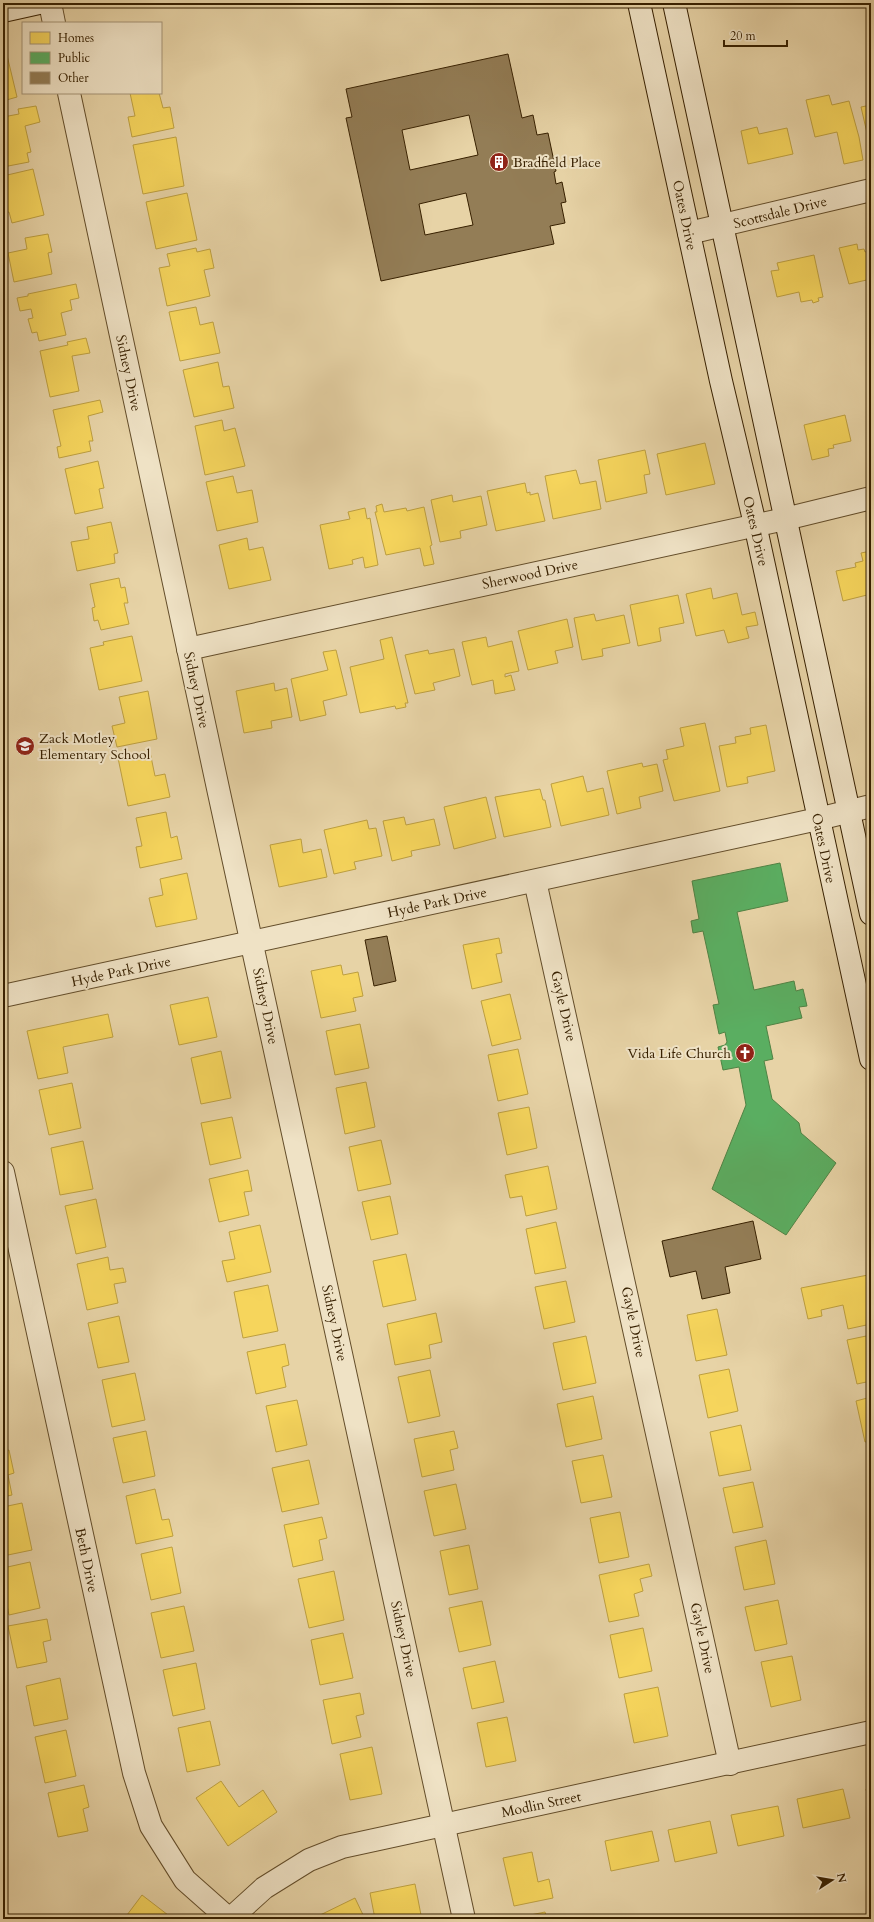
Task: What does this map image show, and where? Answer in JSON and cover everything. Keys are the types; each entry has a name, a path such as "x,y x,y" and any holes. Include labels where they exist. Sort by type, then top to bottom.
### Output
{"street":[{"path":"3,10 39,3"},
{"path":"50,3 54,22"},
{"name":"Oates Drive","path":"639,3 721,381 755,524 871,1059"},
{"path":"674,3 871,914"},
{"name":"Sidney Drive","path":"69,94 464,1919"},
{"name":"Scottsdale Drive","path":"689,233 871,190"},
{"name":"Sherwood Drive","path":"188,648 755,524 785,519 871,498"},
{"name":"Hyde Park Drive","path":"3,996 252,943 818,819 871,806"},
{"name":"Gayle Drive","path":"535,881 730,1764"},
{"name":"Beth Drive","path":"3,1172 134,1773 151,1826 185,1880 230,1919"},
{"name":"Modlin Street","path":"230,1919 264,1888 309,1860 342,1847 730,1764 871,1732"}],"building: Homes":[{"path":"3,51 6,51 17,97 3,101"},
{"path":"130,94 159,94 163,108 170,107 174,128 132,137 128,117 135,116"},
{"path":"829,95 832,105 849,101 859,137 863,160 844,164 837,132 815,137 806,100"},
{"path":"871,105 871,132 867,133 861,107"},
{"path":"36,106 40,122 25,126 31,152 27,153 29,162 3,167 3,117 19,114 18,109"},
{"path":"757,127 759,134 787,128 793,154 748,164 741,131"},
{"path":"176,137 184,186 143,194 133,145"},
{"path":"33,169 44,215 12,223 9,212 3,213 3,176"},
{"path":"187,193 197,240 156,249 146,202"},
{"path":"48,234 52,252 48,253 52,274 14,282 8,253 27,249 25,238"},
{"path":"857,244 858,250 864,249 865,252 871,251 871,279 849,284 839,248"},
{"path":"196,248 197,252 210,249 214,268 204,270 210,296 167,306 159,268 170,266 167,254"},
{"path":"814,255 823,297 818,298 819,301 813,303 812,300 801,302 799,292 777,297 771,271 779,270 777,263"},
{"path":"76,284 79,298 70,300 72,310 61,313 66,335 39,341 37,332 32,333 28,319 33,318 31,309 20,311 17,298 28,296 28,294"},
{"path":"196,307 200,325 213,322 220,353 180,361 169,312"},
{"path":"86,338 90,353 72,356 79,391 50,397 40,351 68,345 67,342"},
{"path":"218,362 223,387 229,386 234,408 194,417 183,370"},
{"path":"100,400 103,412 88,416 93,441 89,441 91,451 59,458 57,447 61,446 53,410"},
{"path":"845,415 851,441 833,445 834,448 828,449 829,456 812,460 804,425"},
{"path":"222,420 224,431 235,428 245,466 205,475 195,426"},
{"path":"705,443 715,484 666,495 657,454"},
{"path":"645,450 650,474 644,475 647,493 606,502 598,460"},
{"path":"98,461 104,488 99,489 103,508 75,514 65,469"},
{"path":"576,470 580,484 596,481 601,509 553,519 545,476"},
{"path":"233,476 237,493 252,490 258,522 217,531 206,482"},
{"path":"525,483 527,493 530,492 530,495 538,493 545,521 496,531 487,491"},
{"path":"452,495 453,502 481,496 487,525 460,531 461,538 440,542 431,500"},
{"path":"382,504 384,512 406,508 407,511 424,507 432,545 430,546 434,564 424,566 420,548 386,555 375,512 377,512 376,506"},
{"path":"365,508 367,519 370,518 378,565 365,568 363,557 352,560 353,564 329,569 320,525 350,519 348,512"},
{"path":"111,522 118,553 114,554 115,563 77,571 71,542 89,539 87,527"},
{"path":"247,538 249,550 263,547 271,580 229,589 219,545"},
{"path":"871,551 871,594 843,601 836,571 856,567 855,563 863,561 861,553"},
{"path":"119,578 121,588 125,587 128,603 124,603 129,624 101,630 98,620 94,621 92,608 95,607 90,584"},
{"path":"711,588 713,599 737,593 742,615 755,612 758,625 746,627 749,638 728,643 724,630 696,636 686,594"},
{"path":"678,595 684,623 659,628 661,641 638,646 630,605"},
{"path":"594,614 596,621 624,615 630,643 602,649 603,656 582,660 574,618"},
{"path":"567,619 573,647 555,651 558,663 528,670 518,631"},
{"path":"132,636 142,681 99,690 90,648 104,645 103,642"},
{"path":"392,637 408,703 405,703 406,707 396,709 395,706 360,713 350,667 384,659 380,640"},
{"path":"486,637 488,647 512,641 519,671 505,674 505,677 511,675 515,690 495,694 493,680 472,685 462,642"},
{"path":"454,649 460,676 433,683 435,690 415,694 405,655 428,650 429,654"},
{"path":"336,650 347,695 323,701 326,715 300,721 291,679 328,670 323,652"},
{"path":"274,683 275,691 287,688 292,717 271,721 272,728 244,733 236,691"},
{"path":"148,691 157,739 117,747 112,726 125,723 119,697"},
{"path":"705,723 720,791 674,801 663,760 668,759 666,750 684,746 680,728"},
{"path":"766,725 775,771 747,777 748,783 727,787 719,746 736,743 735,737 751,734 750,728"},
{"path":"150,752 155,776 165,774 170,797 128,806 118,758"},
{"path":"642,763 643,767 657,764 663,791 639,797 641,808 617,814 607,771"},
{"path":"583,776 587,792 603,788 609,815 561,826 551,784"},
{"path":"540,789 543,800 545,800 551,827 504,837 495,797"},
{"path":"486,797 496,838 454,849 444,807"},
{"path":"166,812 171,838 177,836 182,859 140,868 136,847 142,846 136,818"},
{"path":"404,817 406,825 434,819 440,845 411,851 412,856 392,861 383,821"},
{"path":"367,820 369,829 376,828 382,856 354,862 356,869 334,874 324,830"},
{"path":"301,839 303,853 321,849 327,877 279,887 270,845"},
{"path":"187,873 197,919 156,927 149,898 163,895 160,879"},
{"path":"499,938 502,953 496,954 502,982 472,989 463,945"},
{"path":"341,965 343,975 358,972 363,996 353,998 356,1011 321,1018 311,971"},
{"path":"510,994 521,1039 492,1046 481,1001"},
{"path":"208,997 217,1037 179,1045 170,1005"},
{"path":"108,1014 113,1037 63,1047 68,1073 38,1079 27,1031"},
{"path":"360,1024 369,1068 335,1075 326,1031"},
{"path":"518,1049 528,1094 498,1101 488,1055"},
{"path":"221,1051 231,1098 201,1104 191,1058"},
{"path":"366,1082 375,1127 345,1134 336,1088"},
{"path":"72,1083 81,1128 49,1135 39,1090"},
{"path":"529,1107 537,1148 507,1155 498,1113"},
{"path":"232,1117 241,1158 210,1165 201,1123"},
{"path":"381,1140 391,1184 358,1191 349,1147"},
{"path":"83,1141 93,1189 60,1195 51,1148"},
{"path":"548,1166 557,1209 526,1216 522,1196 510,1198 505,1175"},
{"path":"248,1170 252,1191 244,1192 249,1215 219,1222 209,1179"},
{"path":"390,1196 398,1234 371,1240 362,1202"},
{"path":"96,1199 106,1247 76,1254 65,1206"},
{"path":"556,1222 566,1268 535,1274 526,1229"},
{"path":"260,1225 271,1272 227,1282 222,1261 235,1259 229,1232"},
{"path":"406,1254 416,1300 383,1307 373,1261"},
{"path":"108,1257 110,1270 123,1268 126,1282 114,1284 118,1303 87,1310 77,1264"},
{"path":"868,1275 871,1291 871,1324 848,1329 843,1305 821,1310 822,1316 808,1319 801,1288"},
{"path":"566,1281 575,1322 544,1329 535,1287"},
{"path":"268,1285 278,1331 243,1338 234,1292"},
{"path":"717,1309 727,1355 696,1361 687,1315"},
{"path":"436,1313 442,1342 429,1345 431,1358 395,1365 387,1324"},
{"path":"119,1316 129,1362 98,1368 88,1323"},
{"path":"871,1335 871,1381 857,1384 847,1340"},
{"path":"586,1336 596,1383 563,1390 553,1343"},
{"path":"285,1344 289,1365 282,1367 286,1387 256,1394 247,1352"},
{"path":"729,1369 738,1411 708,1418 699,1375"},
{"path":"430,1370 440,1416 408,1423 398,1377"},
{"path":"135,1373 145,1420 112,1427 102,1380"},
{"path":"593,1396 602,1439 566,1447 557,1404"},
{"path":"871,1397 871,1441 865,1442 856,1401"},
{"path":"297,1400 307,1445 276,1452 266,1406"},
{"path":"741,1425 751,1470 719,1476 710,1432"},
{"path":"146,1431 155,1476 123,1483 113,1438"},
{"path":"454,1431 458,1448 450,1450 454,1470 422,1477 414,1439"},
{"path":"9,1450 14,1473 8,1475 12,1495 3,1497 3,1452"},
{"path":"603,1455 612,1497 581,1503 572,1461"},
{"path":"309,1460 319,1504 282,1512 272,1468"},
{"path":"753,1482 763,1527 733,1533 723,1488"},
{"path":"456,1484 466,1529 434,1536 424,1491"},
{"path":"155,1489 162,1520 169,1519 173,1536 136,1544 126,1496"},
{"path":"22,1503 32,1550 3,1556 3,1507"},
{"path":"620,1512 629,1557 599,1563 590,1518"},
{"path":"322,1517 327,1538 319,1540 323,1560 293,1567 284,1525"},
{"path":"766,1540 775,1584 744,1590 735,1547"},
{"path":"469,1545 478,1589 449,1595 440,1551"},
{"path":"172,1547 181,1593 151,1600 141,1554"},
{"path":"30,1562 40,1608 9,1615 3,1586 3,1568"},
{"path":"649,1564 652,1576 640,1579 643,1591 634,1594 639,1616 609,1622 599,1575"},
{"path":"334,1571 344,1620 309,1628 298,1579"},
{"path":"778,1600 787,1644 755,1651 745,1607"},
{"path":"482,1601 491,1645 459,1652 449,1608"},
{"path":"184,1606 194,1651 161,1658 151,1613"},
{"path":"47,1619 51,1640 43,1642 47,1662 17,1668 8,1626"},
{"path":"643,1628 652,1671 619,1678 610,1635"},
{"path":"343,1633 353,1678 320,1685 311,1640"},
{"path":"792,1656 801,1700 771,1707 761,1662"},
{"path":"495,1661 504,1702 472,1709 463,1668"},
{"path":"196,1663 205,1709 173,1716 163,1670"},
{"path":"60,1678 68,1719 34,1726 26,1686"},
{"path":"658,1687 668,1736 634,1743 624,1694"},
{"path":"360,1693 364,1714 356,1716 361,1737 332,1744 323,1700"},
{"path":"507,1717 516,1761 486,1767 477,1723"},
{"path":"210,1721 220,1765 187,1772 178,1728"},
{"path":"66,1730 76,1776 45,1783 35,1737"},
{"path":"372,1747 382,1794 350,1800 340,1754"},
{"path":"221,1781 239,1807 263,1790 277,1812 228,1846 196,1798"},
{"path":"84,1785 89,1807 83,1809 88,1831 58,1837 48,1793"},
{"path":"871,1788 871,1814 866,1789"},
{"path":"843,1789 850,1818 803,1828 797,1799"},
{"path":"778,1806 784,1836 738,1846 731,1815"},
{"path":"710,1821 717,1853 675,1862 668,1830"},
{"path":"652,1831 659,1861 611,1871 605,1841"},
{"path":"532,1852 538,1882 549,1879 553,1898 514,1906 503,1858"},
{"path":"415,1884 421,1915 403,1919 375,1919 370,1893"},
{"path":"142,1895 168,1915 165,1919 124,1919"},
{"path":"355,1898 365,1919 312,1919"},
{"path":"545,1912 547,1919 516,1919 516,1918"}],"building: Public":[{"name":"Vida Life Church","path":"780,863 788,901 737,912 754,990 794,981 796,991 803,989 807,1006 799,1007 802,1018 766,1026 773,1059 764,1061 772,1099 799,1123 801,1133 836,1163 786,1235 712,1189 746,1105 739,1067 723,1070 718,1047 725,1045 727,1042 725,1032 719,1034 713,1005 719,1004 703,931 693,933 691,921 699,919 692,881"}],"building: Other":[{"name":"Bradfield Place","path":"508,54 522,118 533,115 537,135 548,133 556,171 554,172 556,184 562,182 566,202 561,203 565,223 550,226 554,244 381,281 346,118 352,117 346,89","holes":["469,115 478,155 410,170 402,130","466,193 473,225 425,235 419,204"]},
{"path":"387,936 396,981 374,986 365,940"},
{"path":"753,1221 761,1259 725,1267 730,1293 702,1299 696,1271 670,1277 662,1241"}],"place":[{"name":"Bradfield Place","path":"499,162"},
{"name":"Zack Motley Elementary School","path":"25,746"},
{"name":"Vida Life Church","path":"745,1053"}]}
